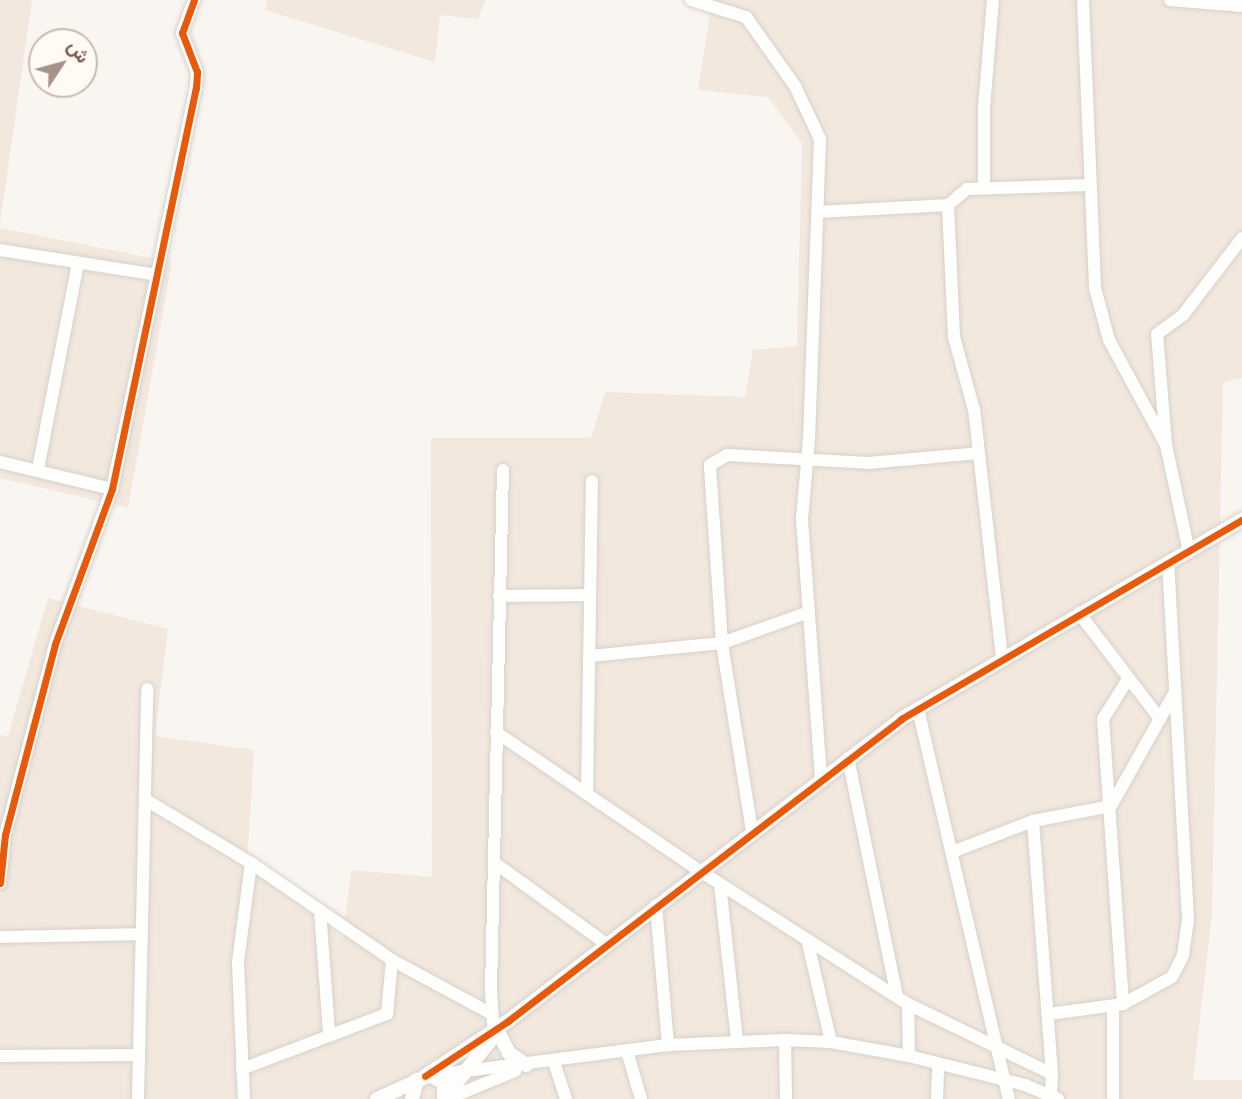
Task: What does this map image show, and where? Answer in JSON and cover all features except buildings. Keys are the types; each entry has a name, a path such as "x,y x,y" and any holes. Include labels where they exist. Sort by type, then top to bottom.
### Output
{"street":[{"path":"0,883 0,862 55,644 112,489 196,88 197,72 182,33 194,0"},
{"path":"691,0 746,17 794,86 820,139 819,212 814,235 808,462 802,519 821,778"},
{"path":"984,187 984,107 993,0"},
{"path":"1083,0 1090,185 1100,316 1166,445"},
{"path":"1170,0 1242,6"},
{"path":"1002,658 974,410 954,337 948,205 958,192 984,187 1090,185"},
{"path":"819,212 948,205"},
{"path":"1189,552 1166,445 1157,334 1183,315 1242,238"},
{"path":"1,255 157,275"},
{"path":"38,469 78,263"},
{"path":"752,831 722,643 710,464 727,455 808,462 868,463 979,453"},
{"path":"0,462 38,469 112,489"},
{"path":"503,470 492,1014 495,1033 509,1053 530,1064"},
{"path":"587,794 592,481"},
{"path":"446,1098 465,1070 508,1021 848,758 918,709 1002,658 1242,520"},
{"path":"1049,1014 1118,1006 1176,972 1187,934 1168,564"},
{"path":"499,596 590,595"},
{"path":"590,656 722,643 809,612"},
{"path":"1079,613 1160,719"},
{"path":"1113,1099 1118,1006 1111,806 1102,719 1128,679"},
{"path":"138,1099 147,689"},
{"path":"952,852 1033,821 1111,806 1176,691"},
{"path":"918,709 997,1047 1008,1080 1009,1099"},
{"path":"496,732 700,871 902,1000 1052,1074"},
{"path":"848,758 902,1000 909,1056"},
{"path":"146,800 251,863 392,960 492,1014"},
{"path":"412,1099 425,1077 668,1045 737,1040 831,1042 909,1056 1008,1080 1054,1097 1033,821"},
{"path":"244,1099 238,962 251,863"},
{"path":"496,864 606,944"},
{"path":"720,884 737,1040"},
{"path":"656,905 668,1045"},
{"path":"320,911 329,1034"},
{"path":"0,937 141,934"},
{"path":"807,939 831,1042"},
{"path":"242,1069 390,1011 392,960"},
{"path":"377,1099 425,1077 495,1033"},
{"path":"785,1040 786,1099"},
{"path":"627,1051 641,1099"},
{"path":"0,1056 138,1055"},
{"path":"554,1062 566,1099"},
{"path":"446,1098 530,1064"},
{"path":"937,1099 938,1064"},
{"path":"425,1077 444,1083 446,1098"}],"shaded area":[{"path":"0,0 32,0 28,28 0,224"},
{"path":"267,0 485,0 478,19 440,15 435,62 265,10"},
{"path":"712,0 1242,0 1242,378 1223,382 1212,913 1193,1080 1242,1080 1242,1099 0,1099 0,735 8,736 48,598 168,629 155,736 254,750 247,864 343,938 351,870 432,877 431,438 591,438 605,392 745,397 753,350 797,346 802,143 768,97 698,90"},
{"path":"0,228 172,262 128,508 0,478"}],"cycle path":[{"path":"0,883 5,835 55,644 112,489 196,88 197,72 182,33 194,0"},
{"path":"425,1076 508,1021 901,719 1242,520"}]}
